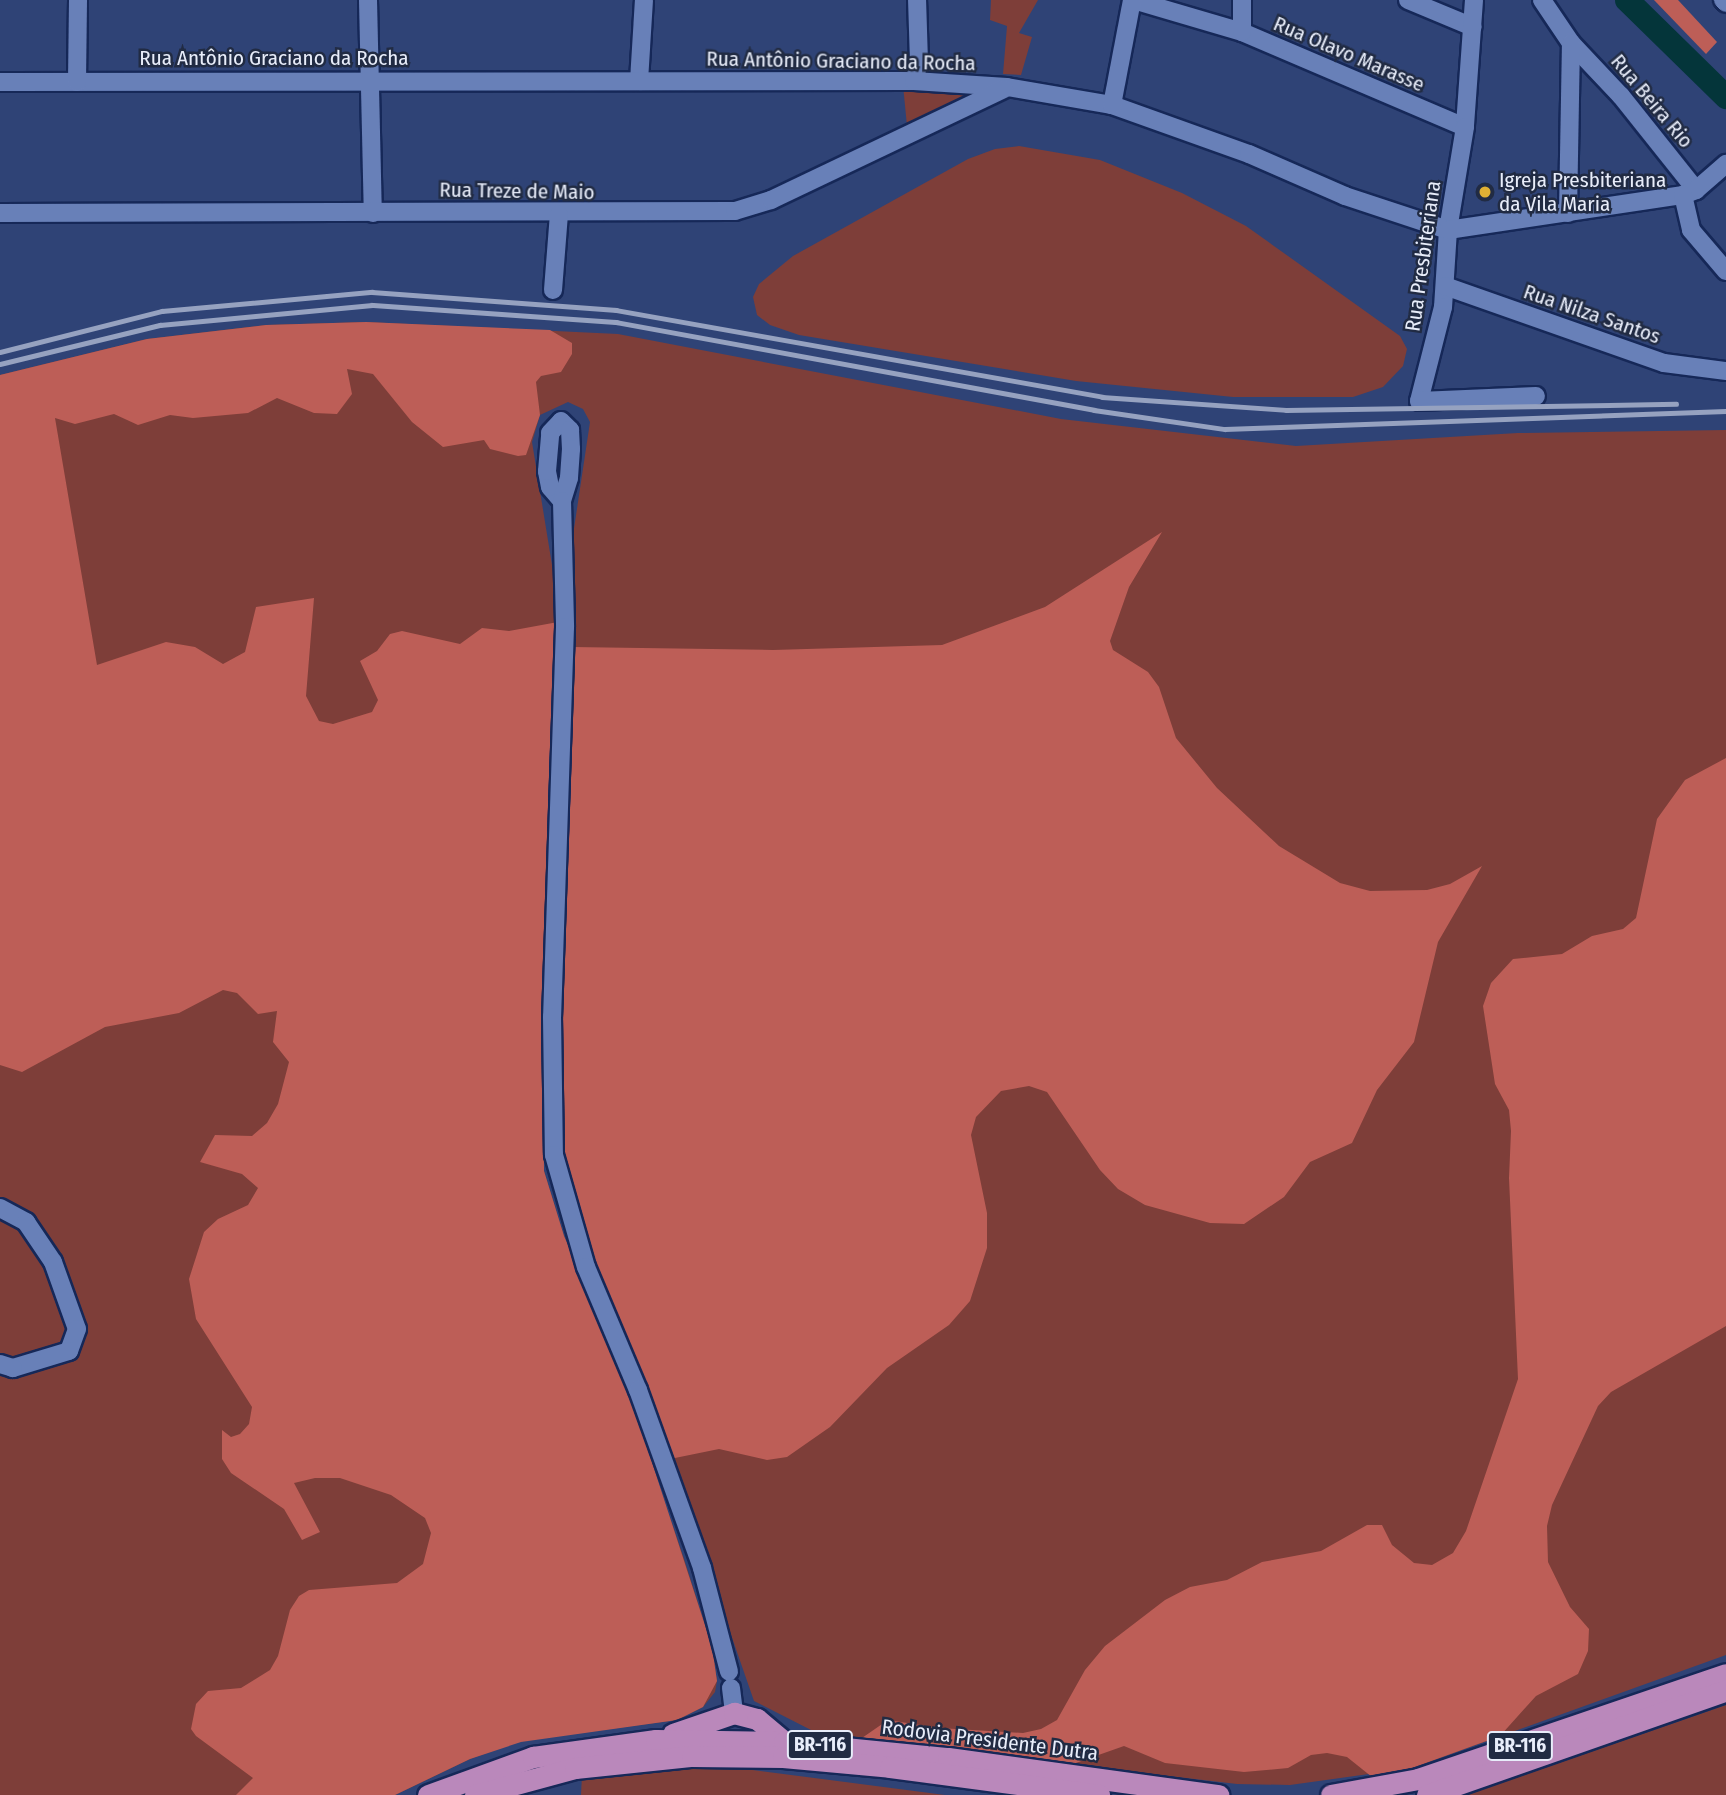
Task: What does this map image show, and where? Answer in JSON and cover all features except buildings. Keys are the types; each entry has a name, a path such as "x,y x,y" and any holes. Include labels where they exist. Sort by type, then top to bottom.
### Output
{"highway":[{"name":"BR-116","path":"1331,1795 1418,1779 1726,1674"},
{"name":"BR-116","path":"1427,1795 1726,1689"},
{"path":"656,1740 734,1713 757,1719 784,1742"},
{"name":"Rodovia Presidente Dutra","path":"428,1795 533,1757 656,1740 784,1742 948,1758 1218,1795"},
{"name":"Rodovia Presidente Dutra","path":"475,1795 575,1768 692,1756 783,1757 890,1767 1099,1795"}],"street":[{"path":"78,0 78,82"},
{"path":"368,0 373,213"},
{"path":"639,81 643,0"},
{"path":"914,80 919,62 917,0"},
{"path":"1112,105 1133,0"},
{"name":"Rua Olavo Marasse","path":"1133,0 1242,32 1465,127"},
{"path":"1242,0 1242,32"},
{"path":"1408,0 1474,27"},
{"name":"Rua Presbiteriana","path":"1474,0 1465,127 1448,230 1445,286 1419,401 1536,396"},
{"path":"1542,0 1571,43 1568,213"},
{"name":"Rua Beira Rio","path":"1571,43 1621,96 1690,193"},
{"name":"Rua Antônio Graciano da Rocha","path":"0,82 914,80 1007,87 1112,105 1249,154 1345,196 1448,230 1690,193"},
{"name":"Rua Treze de Maio","path":"0,213 559,214 749,208 1007,87"},
{"path":"1722,168 1690,193 1691,230 1726,271"},
{"path":"553,290 559,214"},
{"name":"Rua Nilza Santos","path":"1445,286 1664,363 1726,371"},
{"path":"562,501 565,627 552,1017 554,1154 582,1255 638,1390 702,1568 730,1680 734,1713"},
{"path":"0,1208 26,1222 52,1262 77,1329 69,1351 13,1368 0,1364"}],"shaded area":[{"path":"991,0 1038,0 1019,33 1032,37 1021,75 1003,74 1007,26 990,20"},
{"path":"1654,0 1678,0 1717,42 1706,54"},
{"path":"903,85 979,91 907,126"},
{"path":"1019,146 1100,160 1182,193 1246,226 1400,336 1407,349 1403,366 1383,387 1353,397 1233,397 1076,381 799,335 770,325 757,315 753,297 759,284 793,256 968,159 995,149"},
{"path":"366,322 618,334 1061,419 1296,446 1518,433 1726,430 1726,1655 1412,1768 1290,1785 1237,1784 847,1738 813,1731 754,1701 633,1352 579,1222 561,1146 572,542 590,422 583,409 568,402 540,415 532,442 559,608 543,1026 544,1171 564,1236 612,1347 683,1556 712,1647 717,1681 715,1692 703,1707 677,1720 521,1741 470,1759 395,1795 0,1795 0,375 147,339 266,325"},
{"path":"366,322 550,330 572,343 572,354 561,372 541,376 536,382 540,415 526,455 518,456 490,449 484,440 443,447 412,422 373,374 347,369 352,394 337,414 314,413 277,398 248,413 193,418 170,415 138,425 114,414 75,424 55,418 97,665 166,642 195,647 223,664 245,652 256,607 314,598 306,696 319,721 333,724 372,712 378,700 360,661 377,651 390,634 402,631 460,644 482,628 509,631 558,622 543,1026 544,1171 564,1236 612,1347 648,1450 712,1647 717,1681 703,1707 677,1720 521,1742 470,1759 395,1795 236,1795 253,1778 196,1736 191,1729 196,1704 208,1691 241,1688 270,1670 278,1656 290,1610 299,1596 309,1590 397,1583 423,1564 431,1533 425,1518 391,1495 340,1478 315,1478 294,1483 320,1532 302,1540 284,1509 231,1473 222,1459 222,1430 231,1437 240,1434 249,1424 252,1407 196,1319 189,1279 204,1232 218,1219 248,1205 258,1188 242,1174 200,1162 215,1135 252,1136 267,1123 278,1104 289,1062 273,1042 277,1011 258,1014 237,993 223,990 179,1013 105,1027 22,1072 0,1065 0,375 147,339 266,325"},
{"path":"1162,532 1129,587 1110,641 1113,650 1148,672 1159,687 1176,738 1217,788 1279,846 1340,883 1370,891 1427,890 1450,884 1482,866 1438,942 1414,1042 1377,1090 1352,1143 1310,1162 1284,1197 1244,1224 1210,1223 1145,1205 1118,1189 1100,1170 1047,1092 1029,1086 1001,1091 976,1117 971,1135 987,1213 987,1248 970,1301 949,1325 887,1368 830,1427 787,1457 767,1460 719,1449 670,1459 633,1352 579,1222 561,1146 561,961 572,647 773,650 942,645 1045,607"},
{"path":"1726,758 1726,1326 1611,1392 1598,1406 1552,1505 1547,1526 1548,1562 1570,1607 1589,1629 1588,1651 1578,1674 1536,1696 1500,1736 1412,1768 1372,1777 1347,1757 1327,1753 1311,1755 1288,1768 1244,1772 1165,1763 1124,1746 1073,1764 859,1740 888,1720 939,1728 1023,1733 1041,1729 1057,1720 1085,1670 1105,1646 1165,1600 1190,1587 1227,1580 1262,1562 1321,1551 1367,1525 1382,1525 1392,1545 1414,1563 1432,1565 1453,1553 1466,1531 1518,1379 1509,1178 1511,1131 1509,1110 1495,1084 1483,1006 1491,983 1513,959 1562,954 1592,936 1623,929 1636,918 1657,819 1685,780"},
{"path":"1726,1705 1726,1795 1464,1795 1521,1776"},
{"path":"689,1765 730,1767 945,1795 581,1795 582,1775"}],"waterway":[{"path":"1627,0 1726,97"}],"railway":[{"path":"0,352 162,311 372,292 616,310 1102,397 1286,410 1676,404"},
{"path":"0,364 160,325 372,305 616,322 1094,410 1225,429 1726,411"}],"place":[{"name":"Igreja Presbiteriana da Vila Maria","path":"1485,192"}]}
